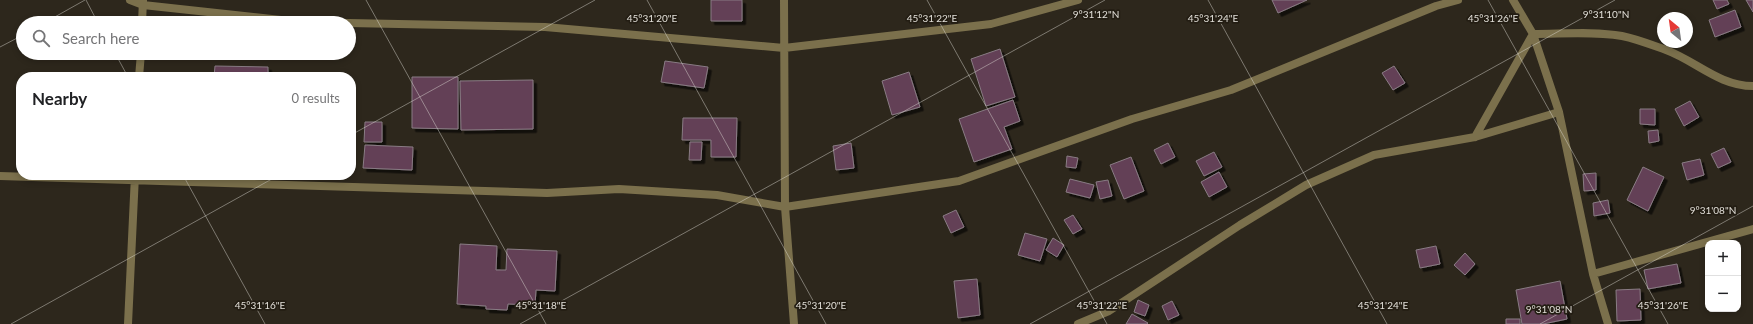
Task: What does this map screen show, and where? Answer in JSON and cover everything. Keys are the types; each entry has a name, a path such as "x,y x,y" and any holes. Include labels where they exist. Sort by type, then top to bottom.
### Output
{"street":[{"path":"130,0 252,16"},
{"path":"784,0 785,207 794,324"},
{"path":"356,23 545,28 784,48 991,24 1078,0"},
{"path":"190,180 547,193 620,189 717,195 785,207 959,181 1132,119 1231,90 1436,6 1458,0"},
{"path":"1513,0 1533,34 1559,112 1593,274 1608,324"},
{"path":"142,16 143,2"},
{"path":"1533,34 1589,34 1623,36 1668,51 1720,79 1745,86 1753,86"},
{"path":"1474,137 1533,34"},
{"path":"140,72 141,60"},
{"path":"1078,324 1109,311 1240,225 1306,185 1374,155 1474,137 1559,112"},
{"path":"0,176 16,176"},
{"path":"128,324 135,180"},
{"path":"1593,274 1753,229"}],"building":[{"path":"711,0 742,0 742,21 711,21"},
{"path":"1272,0 1307,0 1278,13"},
{"path":"1713,0 1727,0 1729,4 1717,9"},
{"path":"1746,0 1753,0 1753,12"},
{"path":"1735,10 1741,27 1715,37 1709,20"},
{"path":"1000,49 1015,97 986,106 971,59"},
{"path":"665,61 708,67 704,88 661,82"},
{"path":"215,66 268,67 268,72 214,72"},
{"path":"1394,66 1405,83 1393,90 1382,73"},
{"path":"909,72 920,107 892,115 882,81"},
{"path":"412,77 458,77 458,129 412,128"},
{"path":"533,80 533,129 461,130 460,81"},
{"path":"1013,100 1020,121 1004,127 1012,149 974,162 959,119"},
{"path":"1690,101 1699,117 1684,126 1675,109"},
{"path":"1640,109 1655,109 1655,125 1640,124"},
{"path":"683,118 737,118 736,157 711,157 711,140 682,140"},
{"path":"365,122 382,122 382,142 364,142"},
{"path":"1658,130 1659,141 1649,143 1648,131"},
{"path":"690,142 702,142 701,160 689,160"},
{"path":"851,143 854,168 836,170 833,146"},
{"path":"1168,143 1175,157 1161,164 1154,150"},
{"path":"365,145 413,147 412,170 363,168"},
{"path":"1724,148 1731,162 1718,168 1711,154"},
{"path":"1214,152 1222,167 1204,176 1196,161"},
{"path":"1067,156 1078,158 1076,168 1066,167"},
{"path":"1131,157 1144,191 1124,199 1110,165"},
{"path":"1700,159 1704,175 1687,180 1682,163"},
{"path":"1643,167 1664,177 1648,211 1627,200"},
{"path":"1219,172 1227,187 1209,197 1201,182"},
{"path":"1596,173 1596,190 1584,191 1583,174"},
{"path":"1070,179 1094,185 1090,198 1066,192"},
{"path":"1108,180 1112,196 1100,199 1096,182"},
{"path":"1608,200 1610,213 1594,216 1593,203"},
{"path":"956,210 964,227 951,233 943,216"},
{"path":"1073,215 1082,229 1073,234 1064,220"},
{"path":"1025,233 1047,239 1040,261 1018,255"},
{"path":"1053,238 1064,245 1057,257 1046,250"},
{"path":"460,244 497,246 496,270 506,270 507,249 557,251 555,291 536,290 535,305 508,304 507,310 486,309 486,306 457,304"},
{"path":"1436,246 1440,264 1420,268 1416,250"},
{"path":"1465,253 1475,264 1465,275 1454,265"},
{"path":"1677,264 1681,283 1648,289 1644,270"},
{"path":"977,279 980,315 958,318 954,281"},
{"path":"1560,281 1567,319 1543,324 1522,324 1516,290"},
{"path":"1640,289 1641,320 1617,321 1616,290"},
{"path":"1138,300 1149,305 1145,316 1134,312"},
{"path":"1172,301 1179,315 1168,320 1162,306"},
{"path":"1132,314 1148,323 1126,324"},
{"path":"1506,319 1520,319 1520,324 1506,324"}]}
